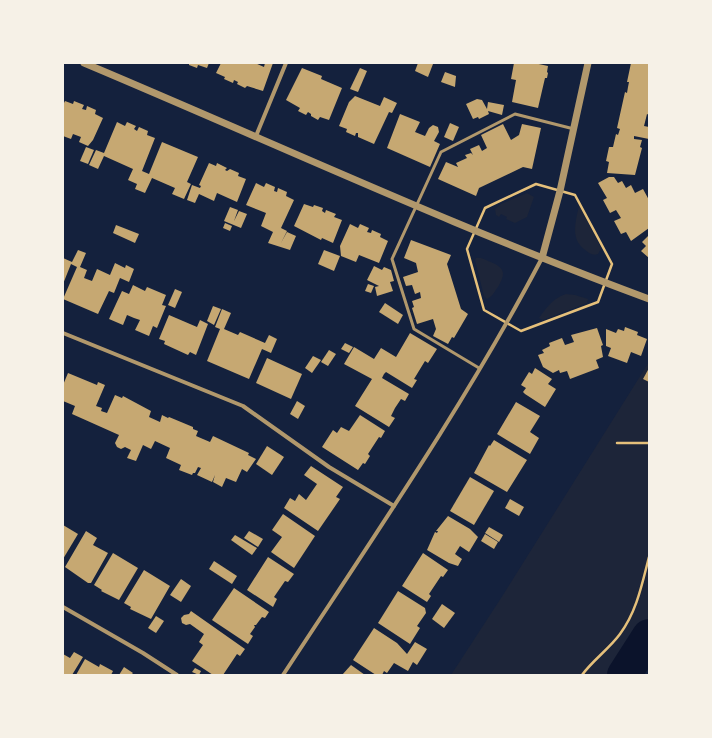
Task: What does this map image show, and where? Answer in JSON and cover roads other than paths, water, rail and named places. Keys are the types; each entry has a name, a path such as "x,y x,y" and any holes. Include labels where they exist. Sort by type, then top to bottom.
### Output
{"street":[{"path":"84,63 416,206 542,258 649,299"},
{"path":"256,136 286,63"},
{"path":"283,675 394,506 479,368 542,258 560,190 588,63"},
{"path":"63,333 243,406 329,467 394,506"},
{"path":"63,607 143,653 176,675"}],"lane":[{"path":"479,368 414,329 392,259 441,152 515,114 574,129"}],"waterway":[{"path":"624,675 649,636"}]}
